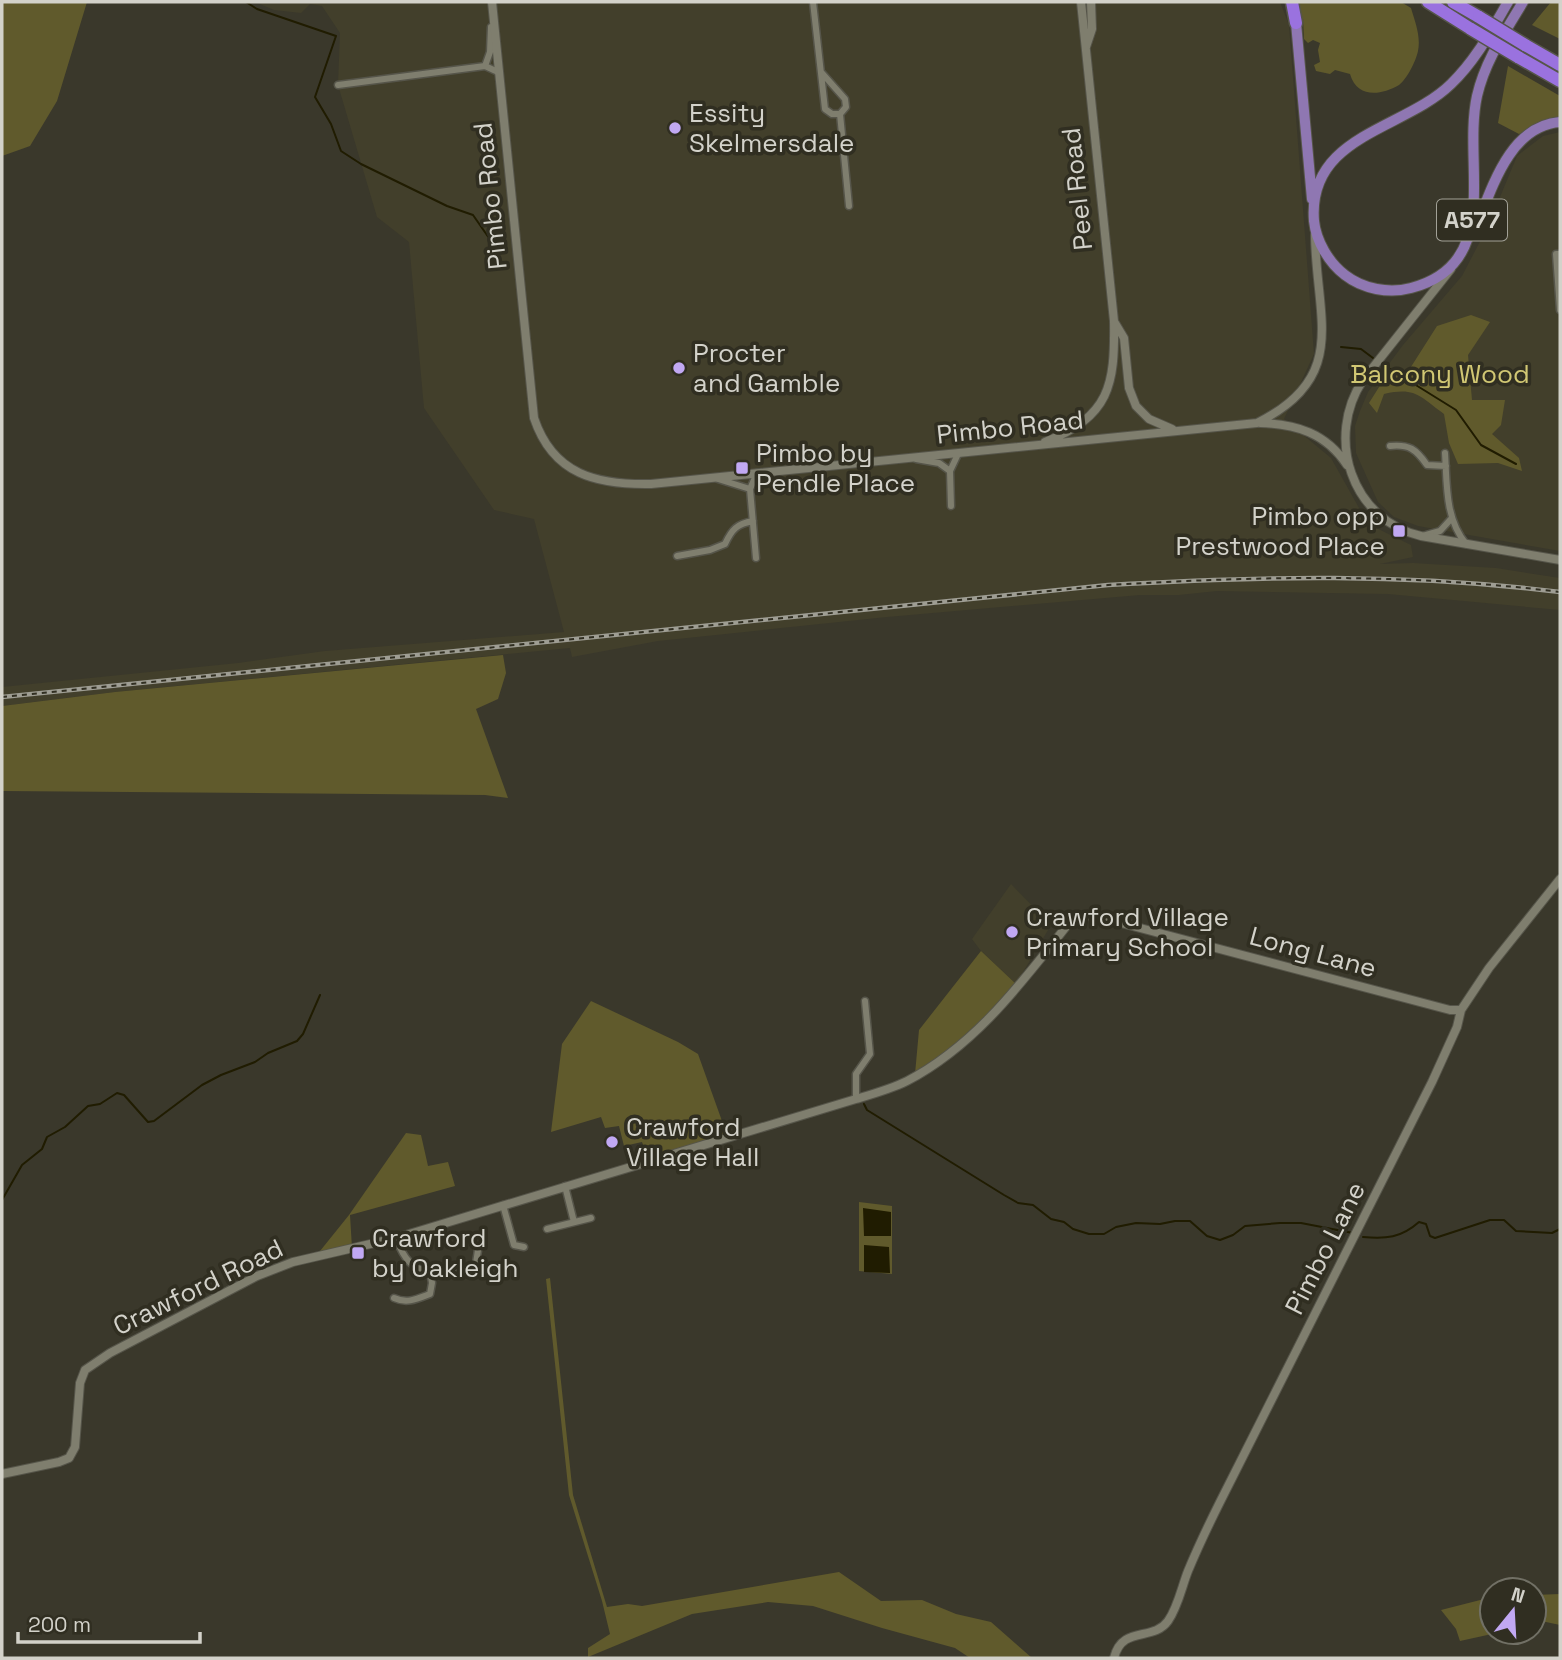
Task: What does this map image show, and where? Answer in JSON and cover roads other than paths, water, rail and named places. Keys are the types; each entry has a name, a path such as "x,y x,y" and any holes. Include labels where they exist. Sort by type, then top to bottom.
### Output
{"highway":[{"path":"1290,2 1296,23"},
{"path":"1428,2 1560,81"},
{"path":"1453,2 1481,13 1560,65"},
{"path":"1470,2 1481,13"},
{"path":"1527,41 1560,55"}],"main road":[{"name":"A577","path":"1313,206 1328,167 1340,153 1450,86 1479,52 1508,2"},
{"name":"A577","path":"1467,244 1473,205 1472,137 1477,94 1494,50 1523,2"},
{"name":"A577","path":"1296,23 1315,232 1323,248 1345,275 1374,288 1393,291 1423,285 1445,272 1456,261 1473,235 1502,167 1512,152 1522,140 1539,128 1560,122"}],"street":[{"name":"Pimbo Road","path":"492,2 534,418 543,439 568,467 585,476 607,482 651,484 1257,423 1278,412 1302,392 1315,371 1322,342 1315,232"},
{"path":"813,2 825,108 832,114 840,114"},
{"name":"Peel Road","path":"1035,445 1078,426 1102,400 1108,389 1114,365 1114,321 1081,2"},
{"name":"Peel Road","path":"1085,52 1092,29 1091,2"},
{"path":"485,66 490,52 492,12"},
{"path":"338,85 485,66 498,72"},
{"path":"821,72 845,99 846,107 840,114 849,206"},
{"path":"1560,254 1556,254 1560,310"},
{"path":"1348,466 1345,434 1348,410 1358,387 1456,261"},
{"name":"Peel Road","path":"1114,321 1124,338 1129,388 1136,406 1149,419 1179,430"},
{"path":"1257,423 1287,425 1313,433 1332,447 1348,466 1372,510 1395,527 1421,536 1560,560"},
{"path":"1390,446 1405,444 1419,453 1427,465 1446,466"},
{"path":"1445,453 1451,519 1466,544"},
{"path":"951,506 950,471 958,454"},
{"path":"911,458 939,463 950,471"},
{"path":"756,558 750,489 757,473"},
{"path":"714,478 750,489"},
{"path":"1421,536 1440,531 1451,519"},
{"path":"677,556 710,550 725,544 732,530 741,523 753,521"},
{"name":"Pimbo Lane","path":"1114,1658 1119,1645 1126,1638 1159,1629 1169,1619 1220,1502 1432,1082 1457,1027 1461,1010 1489,968 1560,879"},
{"name":"Long Lane","path":"1074,920 1091,915 1450,1010 1461,1010"},
{"name":"Crawford Road","path":"2,1474 69,1458 75,1447 82,1376 85,1370 110,1353 257,1276 293,1262 396,1238 856,1099 907,1081 968,1040 1015,990 1074,920"},
{"path":"856,1099 856,1074 870,1054 865,1001"},
{"path":"565,1186 574,1222"},
{"path":"503,1205 514,1245 524,1247"},
{"path":"547,1229 591,1218"},
{"path":"396,1238 402,1255 413,1266 430,1270 447,1267 475,1270 478,1250"},
{"path":"394,1298 402,1302 430,1294 430,1270"}],"waterway":[{"path":"246,2 257,9 336,36 315,97 331,124 341,151 361,164 447,206 473,215 489,238 506,251"},
{"path":"1341,347 1361,349 1373,358"},
{"path":"1382,364 1456,410 1481,445 1516,464"},
{"path":"2,1200 22,1165 42,1149 47,1137 65,1127 88,1106 100,1104 117,1093 124,1095 148,1122 154,1121 202,1085 297,1041 303,1034 320,995"},
{"path":"864,1104 867,1110 1004,1195 1018,1203 1033,1205 1051,1219 1089,1234 1104,1234 1116,1227 1136,1223 1160,1224 1175,1221 1190,1221 1207,1236 1220,1240 1245,1226 1280,1223 1301,1223 1353,1233"},
{"path":"1363,1237 1393,1236 1419,1222 1426,1224 1430,1236 1435,1238 1490,1220 1504,1220 1516,1231 1552,1233 1560,1229"}],"railway":[{"path":"2,697 1108,585 1334,578 1446,582 1560,592"}],"place":[{"name":"Essity Skelmersdale","path":"675,128"},
{"name":"Procter and Gamble","path":"679,368"},
{"name":"Pimbo by Pendle Place","path":"742,468"},
{"name":"Pimbo opp Prestwood Place","path":"1399,531"},
{"name":"Crawford Village Primary School","path":"1012,932"},
{"name":"Crawford Village Hall","path":"612,1142"},
{"name":"Crawford by Oakleigh","path":"358,1253"}],"park label":[{"name":"Balcony Wood","path":"1440,374"}]}
